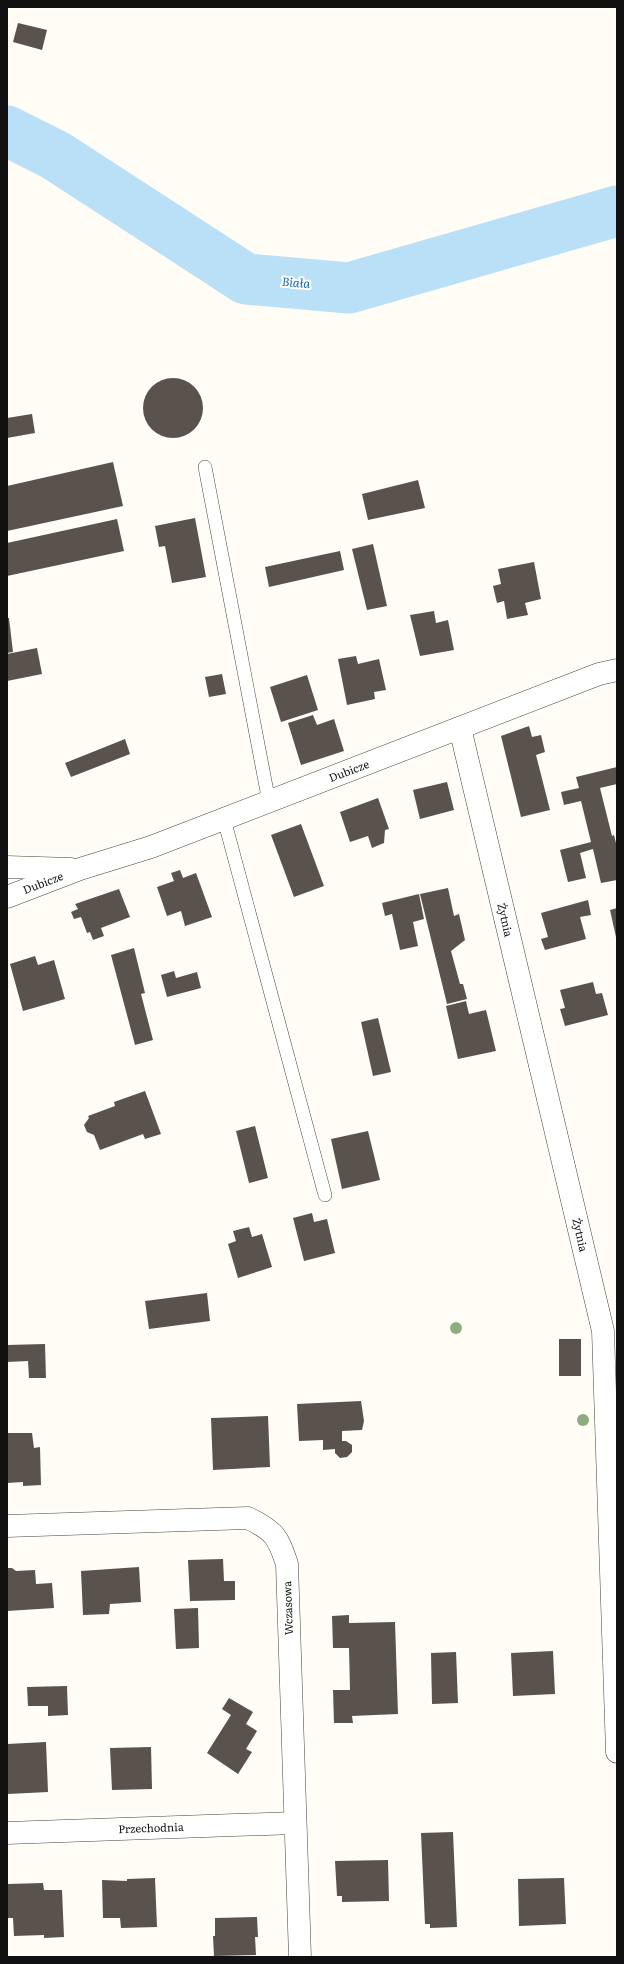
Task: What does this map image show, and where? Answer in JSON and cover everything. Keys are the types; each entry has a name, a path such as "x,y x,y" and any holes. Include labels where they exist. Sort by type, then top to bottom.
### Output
{"street":[{"name":"Dubicze","path":"7,897 80,869 151,847 599,674 617,670"},
{"name":"Żytnia","path":"460,728 610,1331 617,1752"},
{"name":"Dubicze","path":"7,867 80,869"},
{"name":"Wczasowa","path":"7,1526 248,1518 266,1527 280,1542 287,1564 294,1823 300,1957"},
{"name":"Przechodnia","path":"7,1833 294,1823"}],"lane":[{"path":"205,467 269,802"},
{"path":"224,819 325,1195"}],"building":[{"path":"18,23 47,30 42,50 13,42"},
{"path":"173,378 190,383 198,391 203,408 198,425 190,433 173,438 156,433 148,425 143,408 148,391 156,383"},
{"path":"32,414 35,433 7,438 7,418"},
{"path":"113,462 123,506 7,531 7,486"},
{"path":"418,480 425,508 368,520 362,494"},
{"path":"195,518 206,577 172,583 165,546 159,547 155,526"},
{"path":"117,519 124,551 7,576 7,543"},
{"path":"373,544 387,606 367,610 352,549"},
{"path":"340,551 344,570 269,587 265,567"},
{"path":"534,562 541,599 525,603 528,615 507,619 504,601 497,603 493,586 501,584 498,569"},
{"path":"434,611 436,623 448,620 454,650 420,656 410,615"},
{"path":"7,618 9,618 13,652 7,653"},
{"path":"37,648 42,674 7,681 7,654"},
{"path":"356,656 358,664 379,659 386,690 374,692 375,699 347,705 338,659"},
{"path":"222,674 226,694 209,697 205,677"},
{"path":"307,675 318,710 281,722 270,687"},
{"path":"313,715 317,725 334,719 344,751 301,765 288,723"},
{"path":"529,726 532,737 541,735 545,752 536,755 550,810 521,817 501,736"},
{"path":"125,739 130,754 71,777 65,763"},
{"path":"617,767 617,784 600,788 612,836 614,835 617,847 617,880 601,883 593,849 580,853 586,878 568,882 560,850 591,842 581,801 564,805 561,792 579,788 576,777"},
{"path":"447,782 454,810 420,819 413,790"},
{"path":"378,798 389,829 385,830 384,843 372,848 368,836 350,842 340,812"},
{"path":"301,824 324,886 294,897 271,835"},
{"path":"180,870 183,878 196,873 212,917 185,926 181,911 167,916 157,887 174,881 171,873"},
{"path":"448,888 454,916 459,914 465,940 451,951 460,984 463,984 467,999 447,1004 420,894"},
{"path":"119,889 130,917 101,928 104,936 93,940 90,932 87,933 81,917 74,919 71,912 78,909 75,904"},
{"path":"419,894 424,919 413,922 418,946 400,950 392,914 385,916 382,903"},
{"path":"588,900 591,915 580,917 586,939 545,950 541,939 548,937 541,913"},
{"path":"617,908 617,936 616,937 610,910"},
{"path":"134,948 145,993 141,994 153,1040 135,1045 111,955"},
{"path":"35,956 38,965 54,960 65,999 23,1011 10,964"},
{"path":"174,971 176,978 197,972 201,988 167,997 161,975"},
{"path":"593,982 596,994 602,993 608,1015 565,1026 560,1009 565,1008 560,990"},
{"path":"466,1001 469,1014 486,1010 496,1051 458,1059 446,1006"},
{"path":"378,1018 391,1072 373,1076 361,1022"},
{"path":"145,1091 161,1134 145,1139 143,1134 100,1150 94,1135 87,1132 84,1125 89,1118 88,1116 115,1106 114,1102"},
{"path":"255,1126 268,1178 249,1183 236,1131"},
{"path":"368,1131 380,1180 342,1189 331,1139"},
{"path":"312,1213 314,1222 327,1219 335,1253 304,1261 293,1218"},
{"path":"249,1227 252,1237 262,1234 272,1267 238,1278 228,1244 236,1241 233,1231"},
{"path":"207,1293 210,1321 149,1329 145,1301"},
{"path":"559,1339 581,1339 581,1376 559,1376"},
{"path":"45,1344 46,1378 29,1378 28,1361 7,1362 7,1345"},
{"path":"361,1401 364,1421 362,1430 342,1431 342,1441 346,1441 352,1445 352,1452 347,1457 340,1458 335,1453 335,1449 323,1450 323,1440 299,1441 297,1404"},
{"path":"268,1416 270,1467 213,1470 211,1418"},
{"path":"7,1433 32,1433 34,1448 40,1447 41,1485 23,1486 23,1482 7,1483"},
{"path":"223,1559 224,1581 235,1581 235,1600 190,1601 188,1560"},
{"path":"139,1567 141,1602 110,1604 109,1614 83,1615 81,1571"},
{"path":"7,1568 12,1568 16,1571 35,1570 36,1584 52,1583 54,1608 7,1611"},
{"path":"198,1608 199,1648 176,1649 174,1609"},
{"path":"349,1615 349,1623 395,1622 398,1714 352,1716 353,1723 334,1723 333,1690 350,1690 349,1648 333,1648 332,1616"},
{"path":"553,1651 555,1694 513,1696 511,1653"},
{"path":"456,1652 458,1703 432,1704 431,1653"},
{"path":"67,1686 68,1715 48,1716 48,1706 28,1706 27,1687"},
{"path":"229,1698 253,1712 246,1724 257,1731 246,1749 252,1752 238,1774 207,1753 231,1715 222,1709"},
{"path":"46,1742 48,1792 8,1794 7,1744"},
{"path":"151,1747 152,1789 112,1790 110,1748"},
{"path":"453,1832 457,1927 430,1928 430,1924 425,1924 421,1833"},
{"path":"388,1860 389,1901 342,1902 342,1896 337,1896 335,1861"},
{"path":"155,1878 157,1927 121,1928 120,1918 103,1918 102,1880 127,1881 127,1879"},
{"path":"564,1878 566,1924 519,1926 518,1879"},
{"path":"43,1883 44,1890 62,1890 64,1937 44,1938 44,1935 14,1936 13,1918 7,1918 7,1884"},
{"path":"257,1917 258,1937 255,1937 256,1955 214,1956 213,1936 215,1936 215,1918"}],"waterway":[{"name":"Biała","path":"7,131 55,155 246,279 349,288 617,211"}]}
